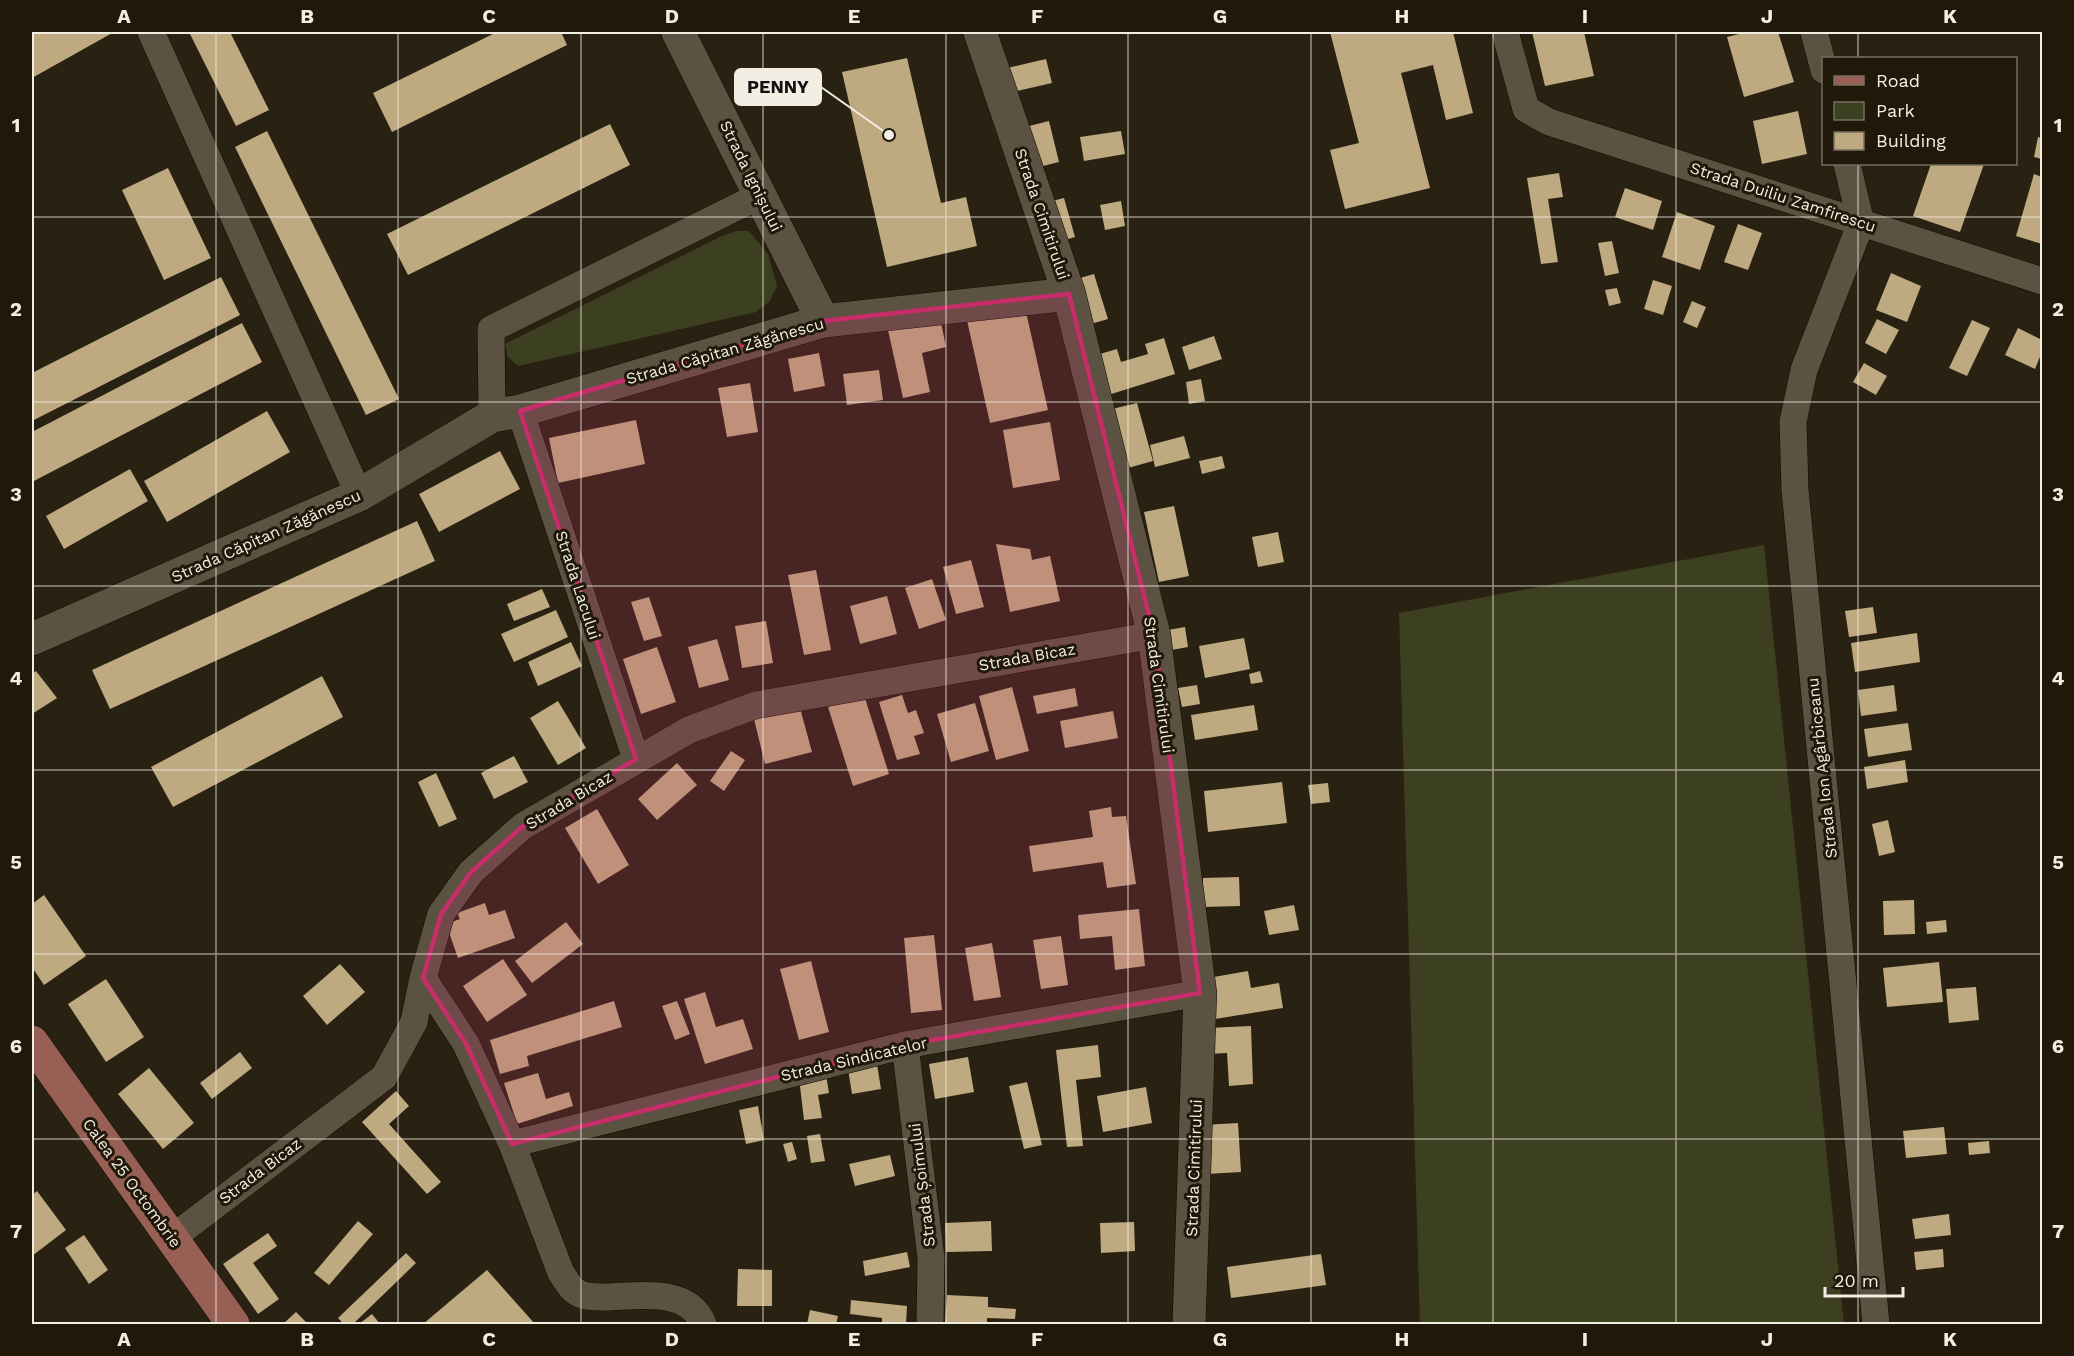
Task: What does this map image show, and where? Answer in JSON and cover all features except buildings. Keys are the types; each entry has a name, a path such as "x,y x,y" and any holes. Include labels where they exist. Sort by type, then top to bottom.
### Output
{"main road":[{"name":"Calea 25 Octombrie","path":"32,1045 233,1324"}],"street":[{"path":"151,32 359,495"},
{"name":"Strada Ignișului","path":"678,32 823,321"},
{"name":"Strada Cimitirului","path":"981,32 1069,294 1154,635 1200,993 1190,1324"},
{"name":"Strada Duiliu Zamfirescu","path":"1505,32 1526,109 1549,122 2043,281"},
{"path":"1814,32 1822,62"},
{"path":"1847,165 1861,223"},
{"path":"506,413 492,329 760,195"},
{"name":"Strada Ion Agârbiceanu","path":"1861,223 1804,370 1793,422 1795,490 1876,1324"},
{"name":"Strada Căpitan Zăgănescu","path":"32,639 359,495 506,413 823,321 1069,294"},
{"name":"Strada Lacului","path":"506,413 636,759"},
{"name":"Strada Bicaz","path":"172,1238 384,1077 414,1022 423,978 441,914 471,872 523,826 689,730 756,705 1154,635"},
{"path":"423,978 466,1044 512,1144 561,1273 574,1291 586,1297 663,1296 686,1303 699,1313 703,1324"},
{"name":"Strada Sindicatelor","path":"512,1144 905,1045 1200,993"},
{"name":"Strada Șoimului","path":"905,1045 931,1258 930,1324"}],"highlighted area":[{"path":"1069,294 1154,635 1200,993 905,1045 512,1144 466,1044 423,978 441,914 471,872 523,826 636,759 520,411 823,321"}],"green space":[{"path":"737,231 749,231 768,254 777,286 770,301 756,312 518,366 508,357 505,344 722,236"},
{"path":"1764,545 1844,1324 1420,1324 1399,613"}],"place":[{"name":"PENNY","path":"889,135"}]}
